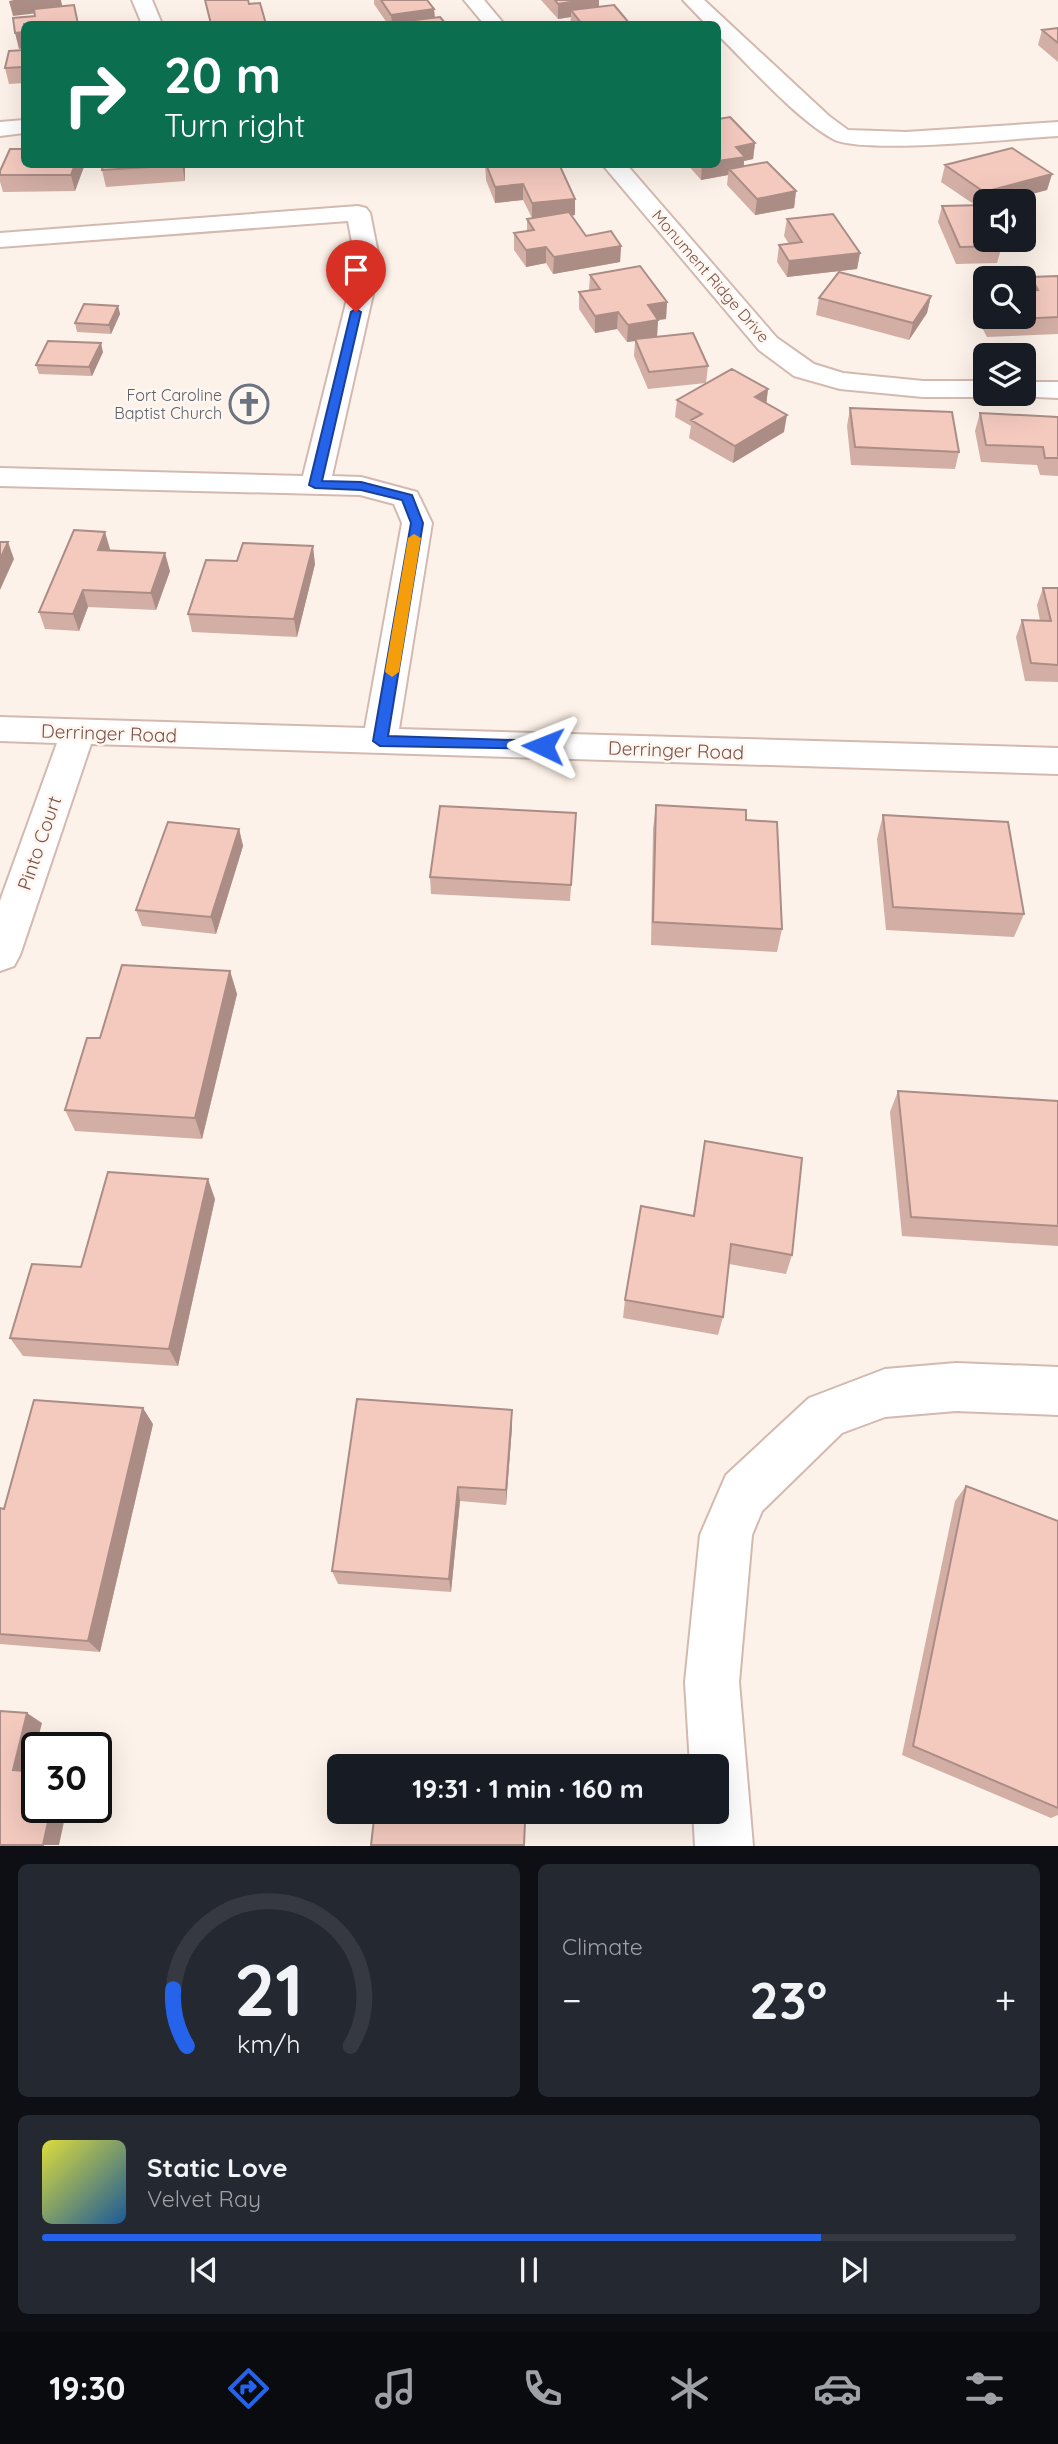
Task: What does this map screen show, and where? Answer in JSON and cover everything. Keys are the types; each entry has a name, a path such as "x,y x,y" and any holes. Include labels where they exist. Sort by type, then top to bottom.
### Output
{"street":[{"path":"142,0 151,21"},
{"path":"474,0 492,21"},
{"path":"693,0 713,21"},
{"path":"721,29 821,121 843,136 906,139 1058,129"},
{"path":"0,129 21,127"},
{"name":"Monument Ridge Drive","path":"616,168 768,344 804,370 840,381 923,389 973,389"},
{"path":"0,240 358,213 368,263 315,485"},
{"path":"1036,390 1058,390"},
{"path":"0,477 361,486 407,498 417,523 380,741"},
{"name":"Derringer Road","path":"0,729 1058,761"},
{"name":"Pinto Court","path":"0,955 78,732"},
{"path":"724,1846 712,1682 726,1535 744,1493 826,1415 885,1393 957,1387 1058,1391"}],"building":[{"path":"205,0 248,0 249,4 260,3 265,21 210,21"},
{"path":"381,0 427,0 434,9 391,15"},
{"path":"555,0 582,0 558,4"},
{"path":"74,5 77,21 21,21 21,32 15,33 13,18 35,16 34,9"},
{"path":"614,5 627,21 580,21 571,10"},
{"path":"440,17 443,21 406,21"},
{"path":"1058,28 1058,43 1042,30"},
{"path":"21,50 21,67 5,68 9,51"},
{"path":"730,117 755,143 736,147 745,157 721,161 721,118"},
{"path":"1012,148 1052,174 995,189 980,189 945,165"},
{"path":"10,149 21,149 21,168 74,168 71,175 0,175"},
{"path":"767,162 796,191 757,199 729,169"},
{"path":"102,168 134,168 102,170"},
{"path":"488,168 561,168 575,199 532,203 523,184 495,187"},
{"path":"973,205 973,247 960,247 942,206"},
{"path":"569,212 586,236 611,231 621,246 554,257 546,247 526,250 514,233 534,230 527,219"},
{"path":"833,214 860,253 789,261 779,245 802,242 787,219"},
{"path":"640,266 667,302 648,305 658,320 628,325 618,312 595,316 579,292 600,289 590,275"},
{"path":"839,272 931,296 913,323 819,298"},
{"path":"1058,276 1058,317 1036,318 1036,277"},
{"path":"84,304 118,306 109,325 75,323"},
{"path":"693,333 708,366 649,372 635,339"},
{"path":"48,341 101,343 89,367 36,365"},
{"path":"732,369 768,389 755,397 787,415 735,446 691,420 702,414 677,400"},
{"path":"850,408 952,412 959,452 855,447"},
{"path":"980,413 1058,417 1058,458 1045,458 1043,447 986,445"},
{"path":"74,530 105,532 98,550 165,553 151,593 83,590 73,614 39,612"},
{"path":"0,542 8,542 0,559"},
{"path":"243,543 313,546 294,619 188,614 206,560 237,561"},
{"path":"1043,588 1058,588 1058,665 1031,663 1022,620 1051,621"},
{"path":"656,805 746,810 746,820 777,822 782,929 653,922"},
{"path":"440,806 576,813 571,885 430,877"},
{"path":"883,815 1008,822 1024,914 893,907"},
{"path":"168,822 239,829 211,917 136,910"},
{"path":"122,965 230,971 195,1118 65,1110 87,1038 100,1038"},
{"path":"898,1091 1058,1101 1058,1226 911,1217"},
{"path":"705,1141 802,1158 792,1255 731,1244 723,1317 625,1300 641,1206 694,1216"},
{"path":"108,1172 208,1179 169,1349 10,1338 32,1264 81,1267"},
{"path":"357,1399 512,1410 506,1490 458,1487 449,1579 332,1571"},
{"path":"34,1400 143,1408 88,1641 0,1634 0,1508 4,1509"},
{"path":"966,1486 1058,1521 1058,1808 913,1746"},
{"path":"0,1711 27,1713 13,1770 21,1771 21,1823 48,1823 43,1845 0,1845"},
{"path":"373,1824 525,1824 524,1845 371,1845"}],"slow traffic":[{"path":"392,672 414,538"}],"place":[{"name":"Fort Caroline Baptist Church","path":"249,404"}],"route":[{"path":"356,312 315,485 361,486 407,498 417,523 380,741 543,746"}]}
